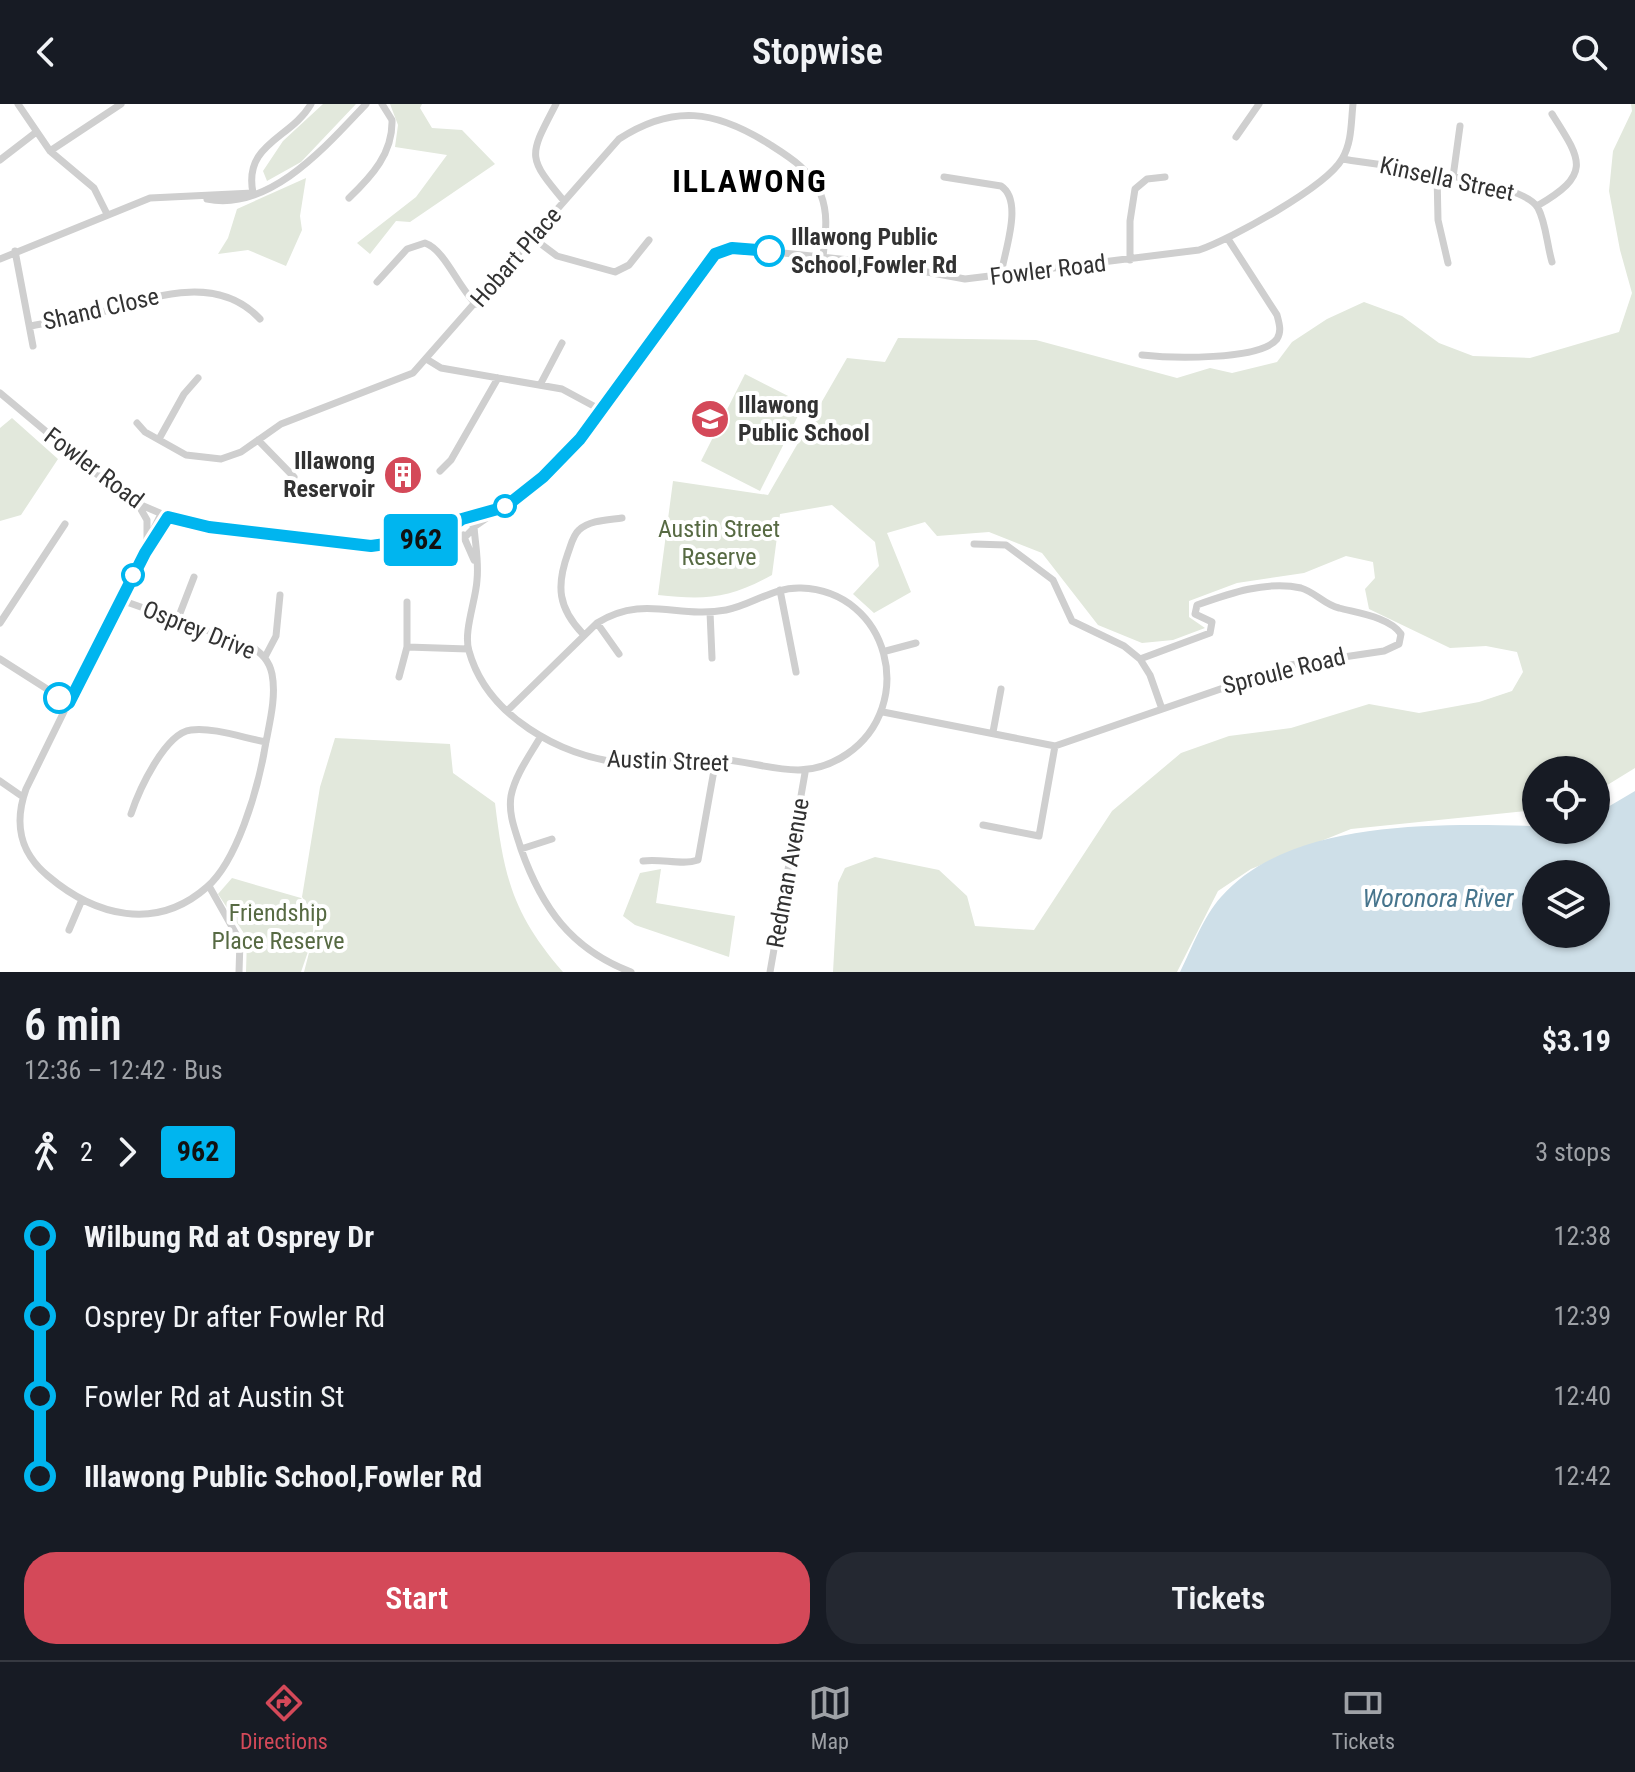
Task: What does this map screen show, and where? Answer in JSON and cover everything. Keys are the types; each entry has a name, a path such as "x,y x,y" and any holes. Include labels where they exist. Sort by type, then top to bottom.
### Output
{"street":[{"path":"18,104 50,151 94,188 107,214"},
{"path":"50,151 121,104"},
{"path":"253,193 251,173 259,156 270,142 300,120 311,104"},
{"path":"0,259 150,198 198,197 230,201 253,193 300,168 366,104"},
{"path":"349,198 376,171 389,146 392,120 382,104"},
{"path":"556,104 534,159 537,169 564,201"},
{"path":"1236,137 1259,104"},
{"path":"1342,159 1350,135 1353,104"},
{"name":"Hobart Place","path":"137,423 186,455 209,460 235,455 286,422 409,375 428,360 619,139 639,123 669,110 696,106 725,116 789,156 808,174 825,210 823,257"},
{"path":"1537,206 1563,191 1577,170 1576,152 1552,114"},
{"path":"1453,177 1460,126"},
{"path":"0,160 35,133"},
{"name":"Kinsella Street","path":"1342,159 1453,177 1521,193 1537,206 1552,262"},
{"name":"Fowler Road","path":"0,393 92,471 134,502 165,516 209,527 350,545 394,544 462,535 505,507 561,461 718,251 736,248 823,257 953,278 1001,275 1199,250 1228,239 1325,177 1342,159"},
{"path":"1437,174 1438,220 1448,263"},
{"path":"944,177 1001,186 1009,191 1013,204 1001,275"},
{"path":"1130,260 1130,221 1135,189 1147,179 1165,177"},
{"path":"533,238 557,256 615,272 625,269 649,240"},
{"path":"1142,355 1239,353 1262,350 1276,339 1281,329 1277,315 1228,239"},
{"path":"377,282 407,249 425,243 436,248 457,284 476,304"},
{"path":"15,251 33,346"},
{"name":"Shand Close","path":"31,326 87,316 149,296 175,292 202,293 238,302 260,319"},
{"path":"540,385 562,343"},
{"path":"428,360 441,368 573,393 601,410"},
{"path":"159,439 184,394 198,378"},
{"path":"440,471 451,460 498,378"},
{"path":"258,440 294,477"},
{"path":"134,502 147,520 146,548"},
{"name":"Fowler Road","path":"436,537 466,518 505,507"},
{"name":"Osprey Drive","path":"121,600 251,646 265,657 272,674 274,695 266,742 246,817 226,861 209,886 190,899 147,917 81,902 45,873 30,856 19,835 17,814 69,703 146,548 165,516"},
{"path":"407,647 468,649 477,566 474,528 466,518"},
{"path":"583,634 569,620 560,600 560,574 576,532 587,525 622,518"},
{"path":"457,523 477,566"},
{"path":"0,623 65,524"},
{"path":"974,544 1006,545 1053,580 1072,621 1124,646 1140,659 1150,675 1162,709"},
{"path":"177,621 194,577"},
{"name":"Sproule Road","path":"1055,746 1290,665 1384,651 1399,644 1401,634 1388,623 1357,611 1335,607 1305,589 1284,587 1243,591 1197,605 1195,614 1212,622 1210,633 1140,659"},
{"path":"507,711 583,634 612,614 639,607 710,612 746,604 780,590 823,591 853,605 872,627 886,651 889,680 883,712 860,744 835,761 805,773"},
{"path":"780,590 796,672"},
{"path":"265,657 276,636 280,595"},
{"path":"399,677 407,647 407,602"},
{"path":"710,612 712,658"},
{"path":"597,623 619,654"},
{"path":"886,651 916,643"},
{"name":"Austin Street","path":"468,649 484,682 507,711 541,736 570,751 625,763 716,759 805,773"},
{"path":"0,659 69,703"},
{"path":"993,732 1001,689"},
{"path":"883,712 1055,746 1039,836 983,825"},
{"path":"131,814 145,783 177,734 193,729 266,742"},
{"path":"541,736 515,782 510,798 512,821 521,849 540,897 567,933 604,960 631,972"},
{"path":"643,861 660,858 698,860 716,759"},
{"name":"Redman Avenue","path":"770,972 805,773"},
{"path":"0,781 23,797"},
{"path":"521,849 552,839"},
{"path":"209,886 240,941 239,972"},
{"path":"69,930 81,902"}],"green space":[{"path":"323,104 356,104 301,162 267,181 263,171 283,141"},
{"path":"390,104 422,104 420,108 432,128 462,130 495,164 410,222 396,221 370,254 357,243 416,197 447,155 395,147 398,125"},
{"name":"Austin Street Reserve","path":"1631,104 1635,104 1635,768 1610,783 1610,756 1522,756 1522,811 1351,829 1251,869 1218,891 1177,972 833,972 838,883 845,868 875,857 939,870 967,896 975,926 1034,930 1112,811 1181,753 1229,736 1291,728 1369,704 1419,713 1479,702 1512,691 1523,672 1517,652 1486,646 1450,648 1369,609 1365,589 1375,578 1373,562 1346,556 1304,573 1237,583 1189,601 1189,617 1205,628 1173,640 1142,643 1098,625 1042,553 989,532 937,536 925,522 887,533 911,592 874,613 853,594 879,566 875,542 832,505 780,514 772,575 757,583 716,596 658,595 673,481 768,495 847,358 885,362 898,338 1036,340 1177,378 1210,368 1232,373 1277,362 1292,342 1327,319 1364,302 1402,316 1439,343 1473,356 1530,358 1619,332 1632,293 1609,191 1613,151 1632,111"},
{"path":"306,178 300,216 302,230 286,266 248,250 218,254 228,238 237,209"},
{"path":"745,374 804,404 760,491 701,461"},
{"path":"12,418 58,459 21,515 0,521 0,428"},
{"name":"Friendship Place Reserve","path":"335,738 450,744 453,773 495,803 502,853 514,894 533,932 563,972 304,972 318,918 315,914 312,940 301,972 246,972 247,938 218,894 232,878 301,898 314,914 302,897 320,787"},
{"path":"661,869 656,903 735,916 729,957 635,925 623,916 640,873"}],"water":[{"name":"Woronora River","path":"1635,791 1635,972 1180,972 1203,923 1221,897 1250,871 1286,852 1326,839 1369,831 1522,826 1522,844 1610,844 1610,806"}],"bus line":[{"name":"962","path":"59,698 69,703 145,553 168,517 209,527 371,546 436,537 453,529 462,519 505,507 561,461 580,439 715,254 732,248 769,251"}],"place":[{"name":"Illawong Public School,Fowler Rd","path":"769,251"},
{"name":"Illawong Public School","path":"710,419"},
{"name":"Illawong Reservoir","path":"403,475"}],"district":[{"name":"ILLAWONG","path":"750,181"}]}
